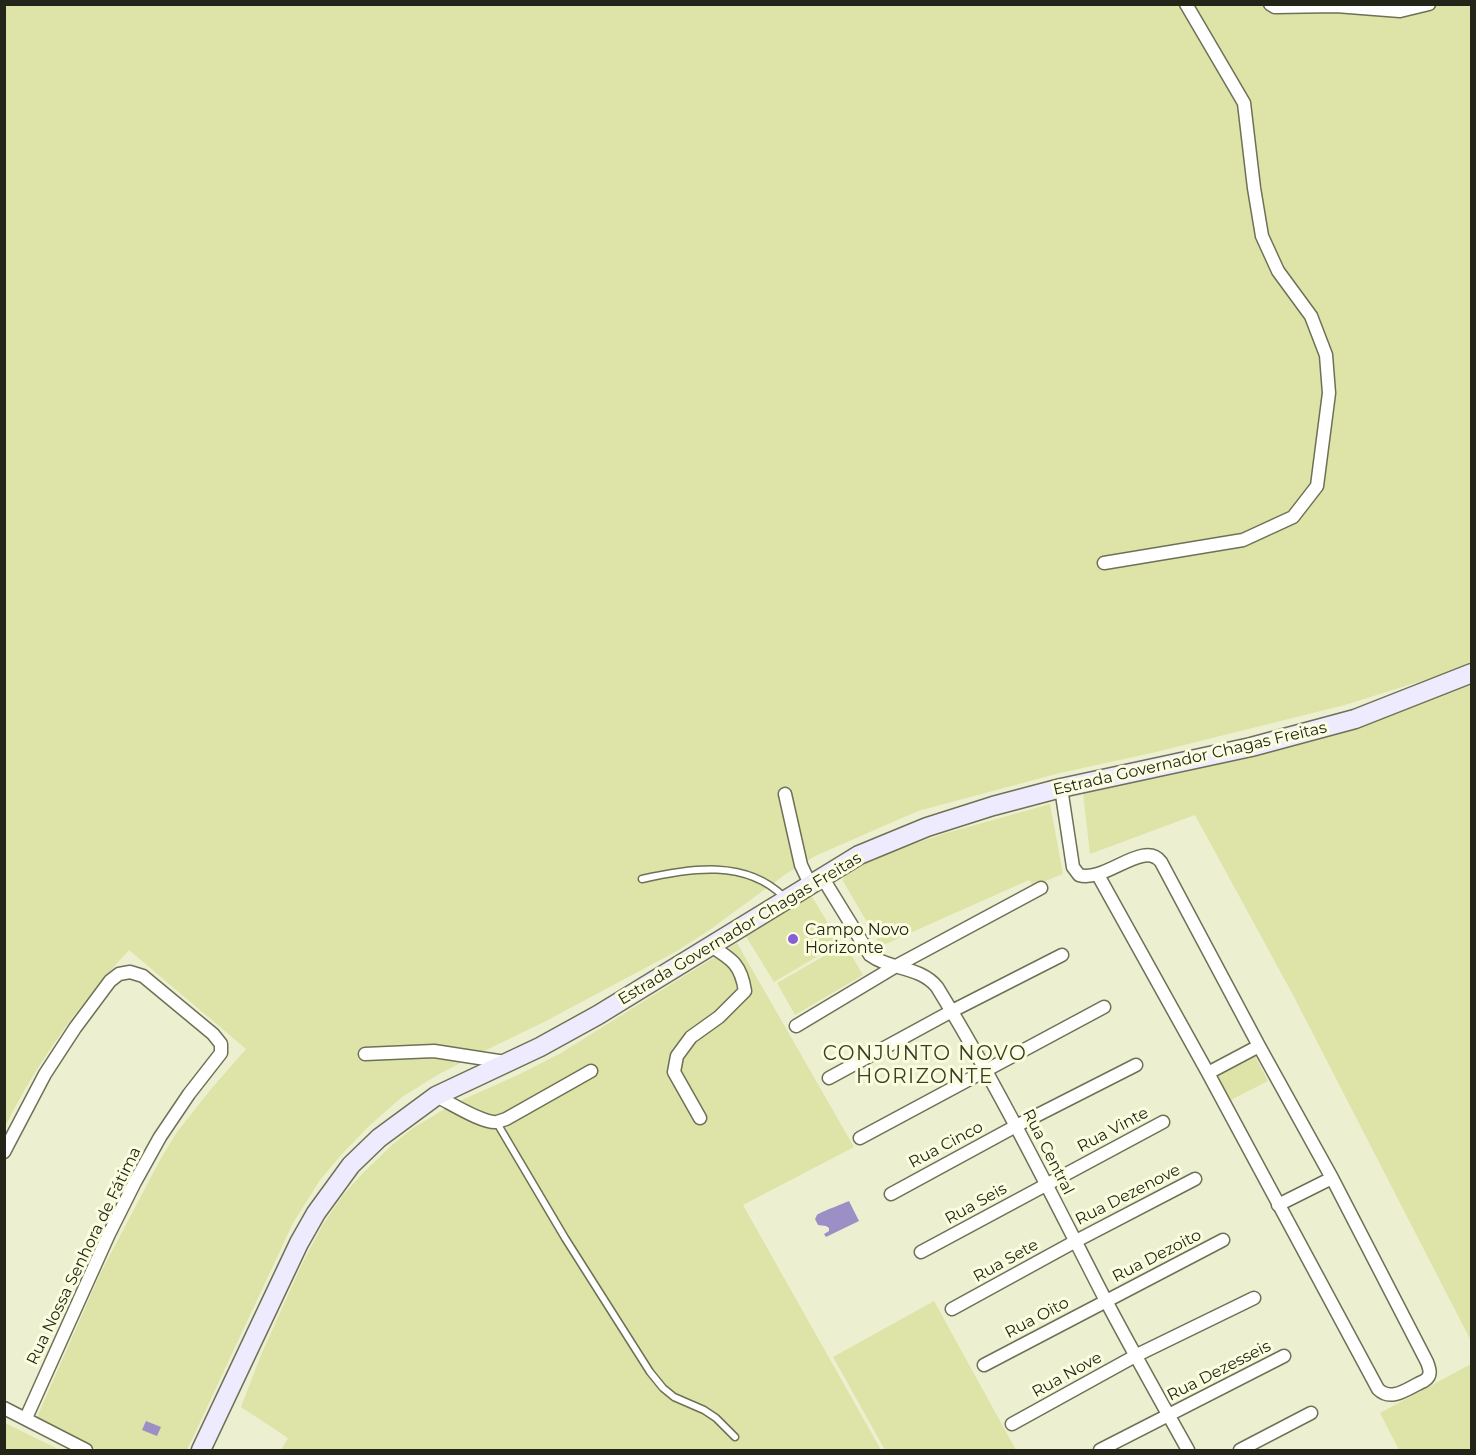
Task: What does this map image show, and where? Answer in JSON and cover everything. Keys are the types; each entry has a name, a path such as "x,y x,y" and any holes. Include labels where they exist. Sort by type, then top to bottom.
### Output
{"main road":[{"name":"Estrada Governador Chagas Freitas","path":"201,1450 299,1243 316,1213 358,1158 379,1138 436,1096 588,1021 859,855 927,827 1061,788 1251,747 1329,727 1382,709 1472,673"}],"street":[{"path":"1104,563 1243,540 1293,517 1317,486 1329,393 1326,355 1311,316 1278,271 1262,237 1244,102 1186,4"},
{"path":"1270,4 1275,7 1336,6 1400,11 1430,4"},
{"path":"1061,788 1073,867 1076,873 1081,876 1098,875 1137,857 1151,855 1158,858 1332,1178 1427,1362 1430,1371 1428,1378 1397,1395 1388,1396 1378,1389 1208,1073 1098,875"},
{"name":"Rua Central","path":"784,794 801,865 816,880 866,951 879,960 929,978 952,1011 986,1070 1106,1301 1188,1450"},
{"path":"796,1026 896,966 1041,888"},
{"path":"700,1118 674,1072 677,1056 692,1037 719,1017 745,991 742,974 729,957 711,946"},
{"path":"829,1078 952,1011 1062,955"},
{"name":"Rua Nossa Senhora de Fátima","path":"4,1152 45,1074 110,981 120,974 130,972 143,976 213,1034 221,1044 221,1053 189,1094 160,1137 135,1182 109,1234 26,1418"},
{"path":"860,1138 1104,1006"},
{"path":"1208,1073 1259,1046"},
{"path":"365,1054 434,1051 505,1062"},
{"name":"Rua Cinco","path":"891,1194 1016,1126 1136,1065"},
{"path":"436,1096 479,1118 497,1122 591,1071"},
{"name":"Rua Vinte","path":"1046,1184 1164,1122"},
{"path":"1278,1205 1332,1178"},
{"name":"Rua Dezenove","path":"1076,1241 1195,1179"},
{"name":"Rua Seis","path":"921,1252 1046,1184"},
{"name":"Rua Dezoito","path":"1106,1301 1223,1240"},
{"name":"Rua Sete","path":"952,1309 1076,1241"},
{"name":"Rua Nove","path":"1012,1424 1137,1355 1254,1298"},
{"name":"Rua Oito","path":"984,1365 1106,1301"},
{"name":"Rua Dezesseis","path":"1100,1450 1284,1356"},
{"path":"4,1408 86,1450"},
{"path":"1240,1450 1311,1413"}],"lane":[{"path":"642,879 693,870 728,870 765,882 774,887 786,900"},
{"path":"497,1122 565,1238 650,1372 674,1397 710,1414 735,1437"}],"green space":[{"path":"5,5 1471,5 1471,662 1434,677 1345,705 1156,752 1060,773 918,811 815,856 677,951 544,1022 439,1074 402,1097 342,1154 320,1180 293,1223 187,1450 98,1450 37,1417 101,1272 160,1160 177,1132 246,1049 129,950 93,991 45,1056 5,1127"},
{"path":"1471,680 1471,1341 1293,995 1195,815 1090,854 1083,793 1162,774"},
{"path":"1050,804 1063,874 1033,886 1029,880 881,946 843,881 848,872 862,862 943,834"},
{"name":"Campo Novo Horizonte","path":"811,895 840,943 774,982 745,935"},
{"path":"737,943 854,1147 743,1205 881,1450 281,1450 288,1438 241,1407 261,1355 301,1266 322,1226 343,1195 392,1145 413,1128 453,1104 561,1053"},
{"path":"845,944 863,975 795,1015 777,983"},
{"path":"1255,1056 1268,1081 1229,1101 1216,1077"},
{"path":"934,1301 1016,1450 885,1450 833,1357"},
{"path":"1471,1364 1471,1450 1399,1450 1380,1413"},
{"path":"5,1423 60,1450 5,1450"}],"shaded area":[{"path":"849,1201 859,1221 826,1237 824,1234 829,1231 829,1228 818,1225 815,1219 817,1215"},
{"path":"146,1421 161,1427 157,1436 142,1430"}],"place":[{"name":"Campo Novo Horizonte","path":"793,939"}],"district":[{"name":"CONJUNTO NOVO HORIZONTE","path":"925,1066"}]}
